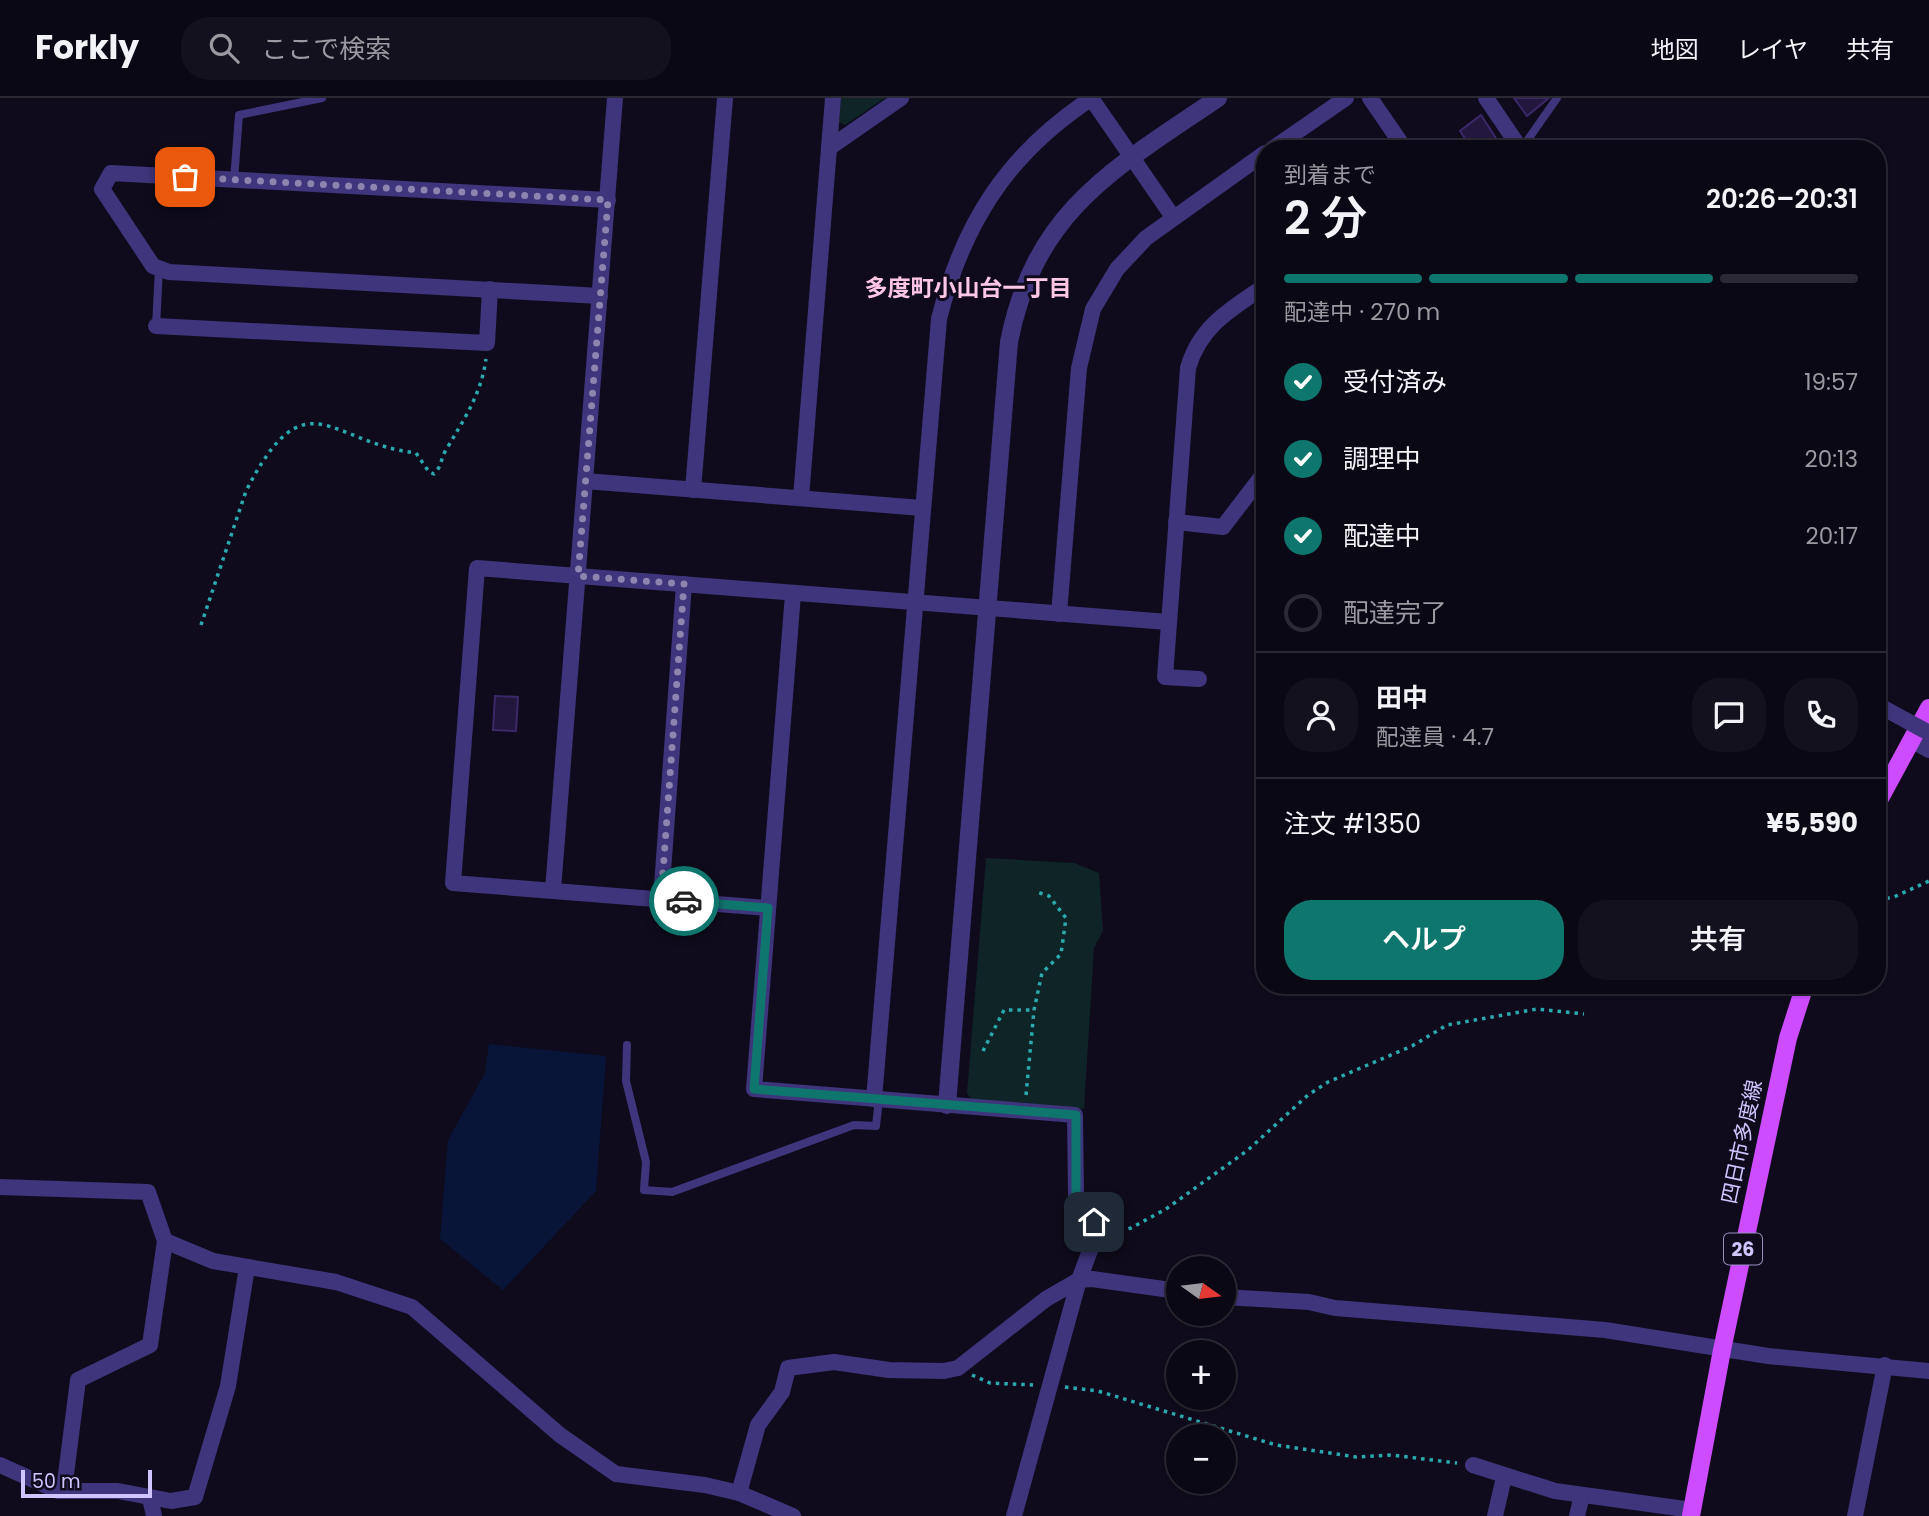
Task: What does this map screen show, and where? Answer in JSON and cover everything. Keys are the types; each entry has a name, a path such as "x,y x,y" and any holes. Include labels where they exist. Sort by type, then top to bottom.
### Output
{"main road":[{"path":"1886,787 1929,708"},
{"name":"四日市多度線","path":"1692,1513 1722,1350 1788,1038 1802,994"}],"street":[{"path":"553,890 615,98"},
{"path":"693,490 725,98"},
{"path":"801,498 833,98"},
{"path":"829,148 901,98"},
{"path":"876,1099 939,319 958,257 981,209 1012,167 1043,134 1092,98 1173,217"},
{"path":"947,1105 1009,342 1014,314 1032,265 1064,217 1097,182 1218,98"},
{"path":"1290,140 1346,98"},
{"path":"1370,98 1399,140"},
{"path":"1486,98 1512,140"},
{"path":"1059,614 1079,368 1086,327 1093,309 1116,268 1146,238 1256,159"},
{"path":"600,296 169,272 153,265 102,189 111,173 608,200"},
{"path":"156,326 487,343 490,289"},
{"path":"1199,679 1165,677 1186,382 1197,342 1216,319 1256,292"},
{"path":"585,481 922,508"},
{"path":"1176,522 1223,527 1256,484"},
{"path":"768,908 453,883 477,568 1168,622"},
{"path":"661,899 684,584"},
{"path":"793,594 754,1089 1076,1115 1076,1195 1094,1222 1097,1233 1079,1280 1014,1516"},
{"path":"1886,709 1929,733"},
{"path":"1911,740 1929,750"},
{"path":"0,1188 148,1192 165,1241 150,1346 78,1380 64,1490"},
{"path":"165,1241 213,1261 336,1282 412,1307 560,1435 616,1474 705,1485 738,1493 793,1516"},
{"path":"0,1465 58,1491 118,1491 171,1501 195,1497 228,1386 247,1267"},
{"path":"738,1493 758,1425 782,1392 788,1368 834,1362 889,1370 944,1371 958,1368 1046,1299 1079,1280 1092,1279 1166,1289"},
{"path":"1236,1298 1309,1302 1335,1308 1605,1330 1722,1350 1929,1371"},
{"path":"1855,1516 1885,1366"},
{"path":"1473,1465 1504,1477 1582,1495 1692,1513"},
{"path":"1495,1516 1504,1477"},
{"path":"1577,1516 1582,1495"},
{"path":"150,1497 153,1516"}],"lane":[{"path":"234,180 239,115 322,98"},
{"path":"1528,140 1557,98"},
{"path":"156,326 159,268"},
{"path":"627,1045 626,1081 646,1162 644,1190 672,1192 854,1125 876,1126 876,1099"}],"path":[{"path":"201,625 246,491 255,472 292,428 314,423 338,427 390,448 416,453 429,472 434,474 478,396 487,343"},
{"path":"1886,898 1929,881"},
{"path":"1025,1111 1034,1010 1042,973 1061,954 1066,918 1049,895 1037,892"},
{"path":"1097,1233 1118,1233 1166,1209 1248,1150 1308,1095 1328,1082 1412,1046 1447,1025 1537,1009 1584,1014"},
{"path":"984,1051 1004,1010 1034,1010"},
{"path":"958,1368 990,1383 1051,1385 1098,1391 1276,1445 1356,1457 1391,1455 1473,1465"}],"green space":[{"path":"841,98 885,98 845,125 839,122"},
{"path":"986,858 1074,863 1099,873 1103,931 1094,948 1084,1109 971,1099 967,1093"}],"water":[{"path":"489,1044 606,1056 596,1191 503,1290 440,1239 448,1140 485,1073"}],"building":[{"path":"1514,98 1549,98 1527,116"},
{"path":"1481,115 1497,140 1466,140 1460,131"},
{"path":"495,696 518,697 516,731 493,730"}],"way so far":[{"path":"185,177 608,200 578,576 684,584 661,899 684,901"}],"district":[{"name":"多度町小山台一丁目","path":"968,288"}],"route":[{"path":"684,901 768,908 754,1089 1076,1115 1076,1195 1094,1222"}]}
